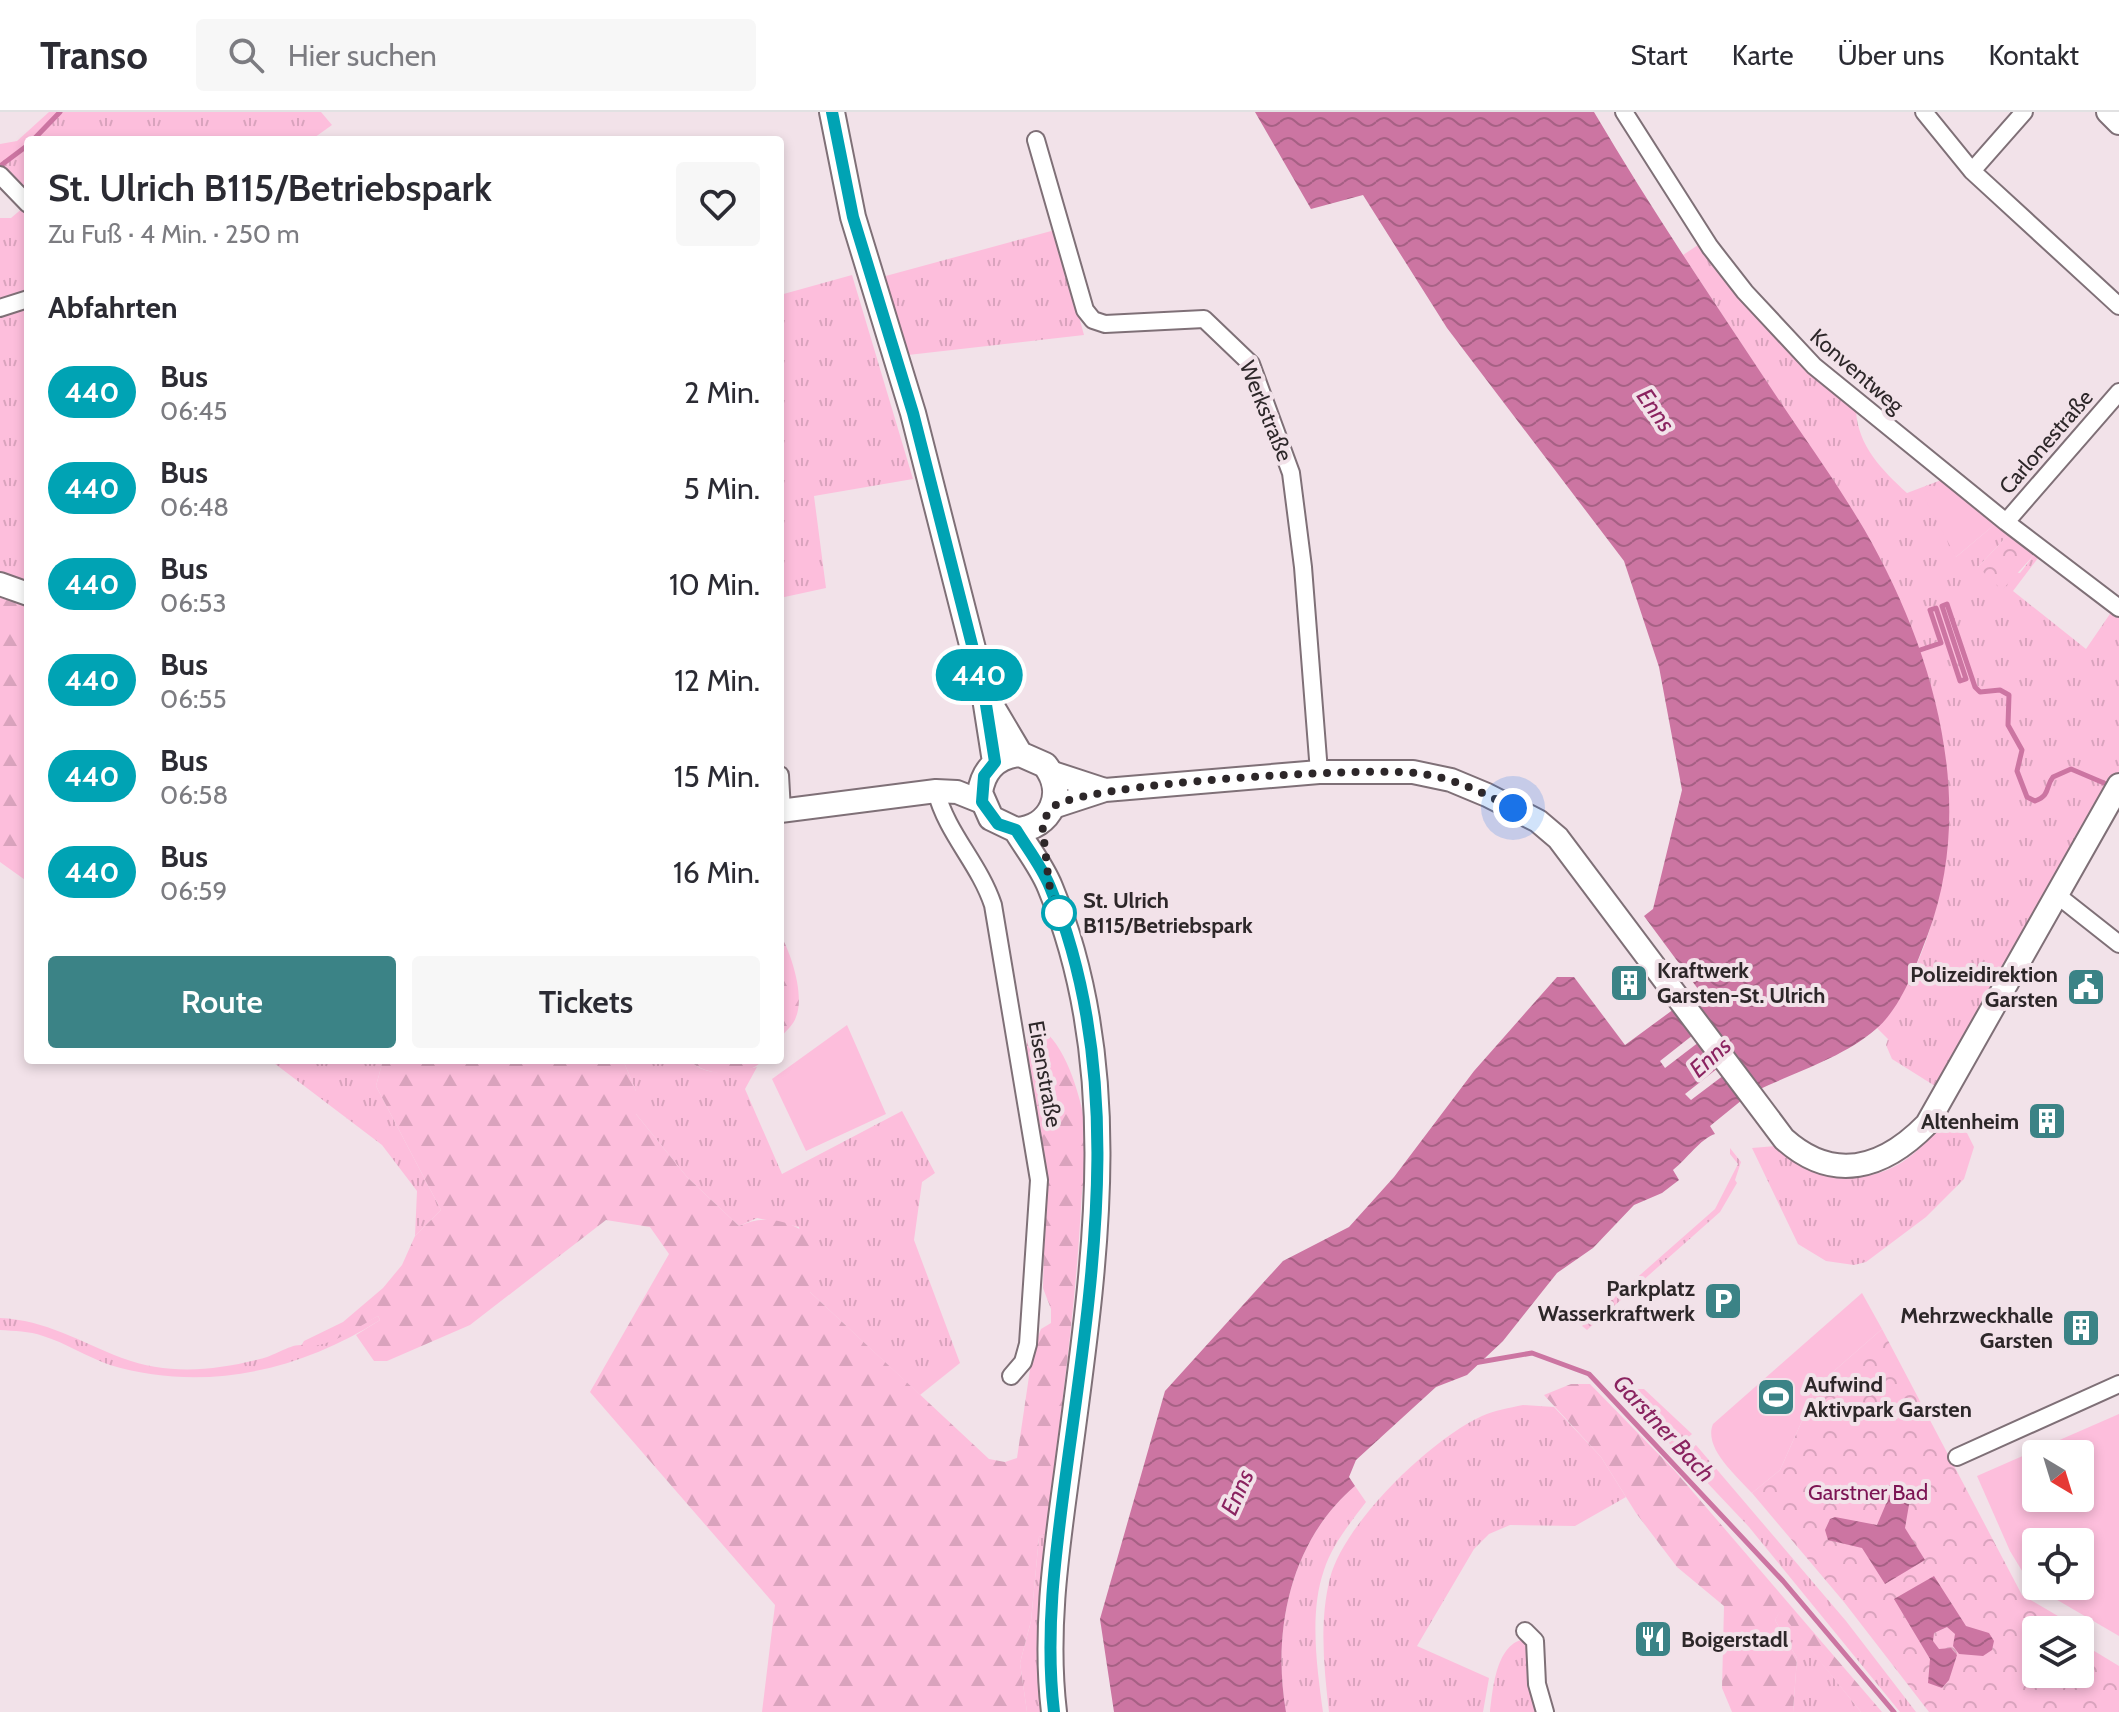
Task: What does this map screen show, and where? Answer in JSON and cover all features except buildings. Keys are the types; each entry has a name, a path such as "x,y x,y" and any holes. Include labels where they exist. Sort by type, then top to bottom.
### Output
{"main road":[{"path":"832,112 853,217 913,413 984,692 990,769 982,802 998,824 1016,830 1049,884"},
{"path":"984,692 1020,754"},
{"path":"990,769 1020,754 1037,759 1050,772 1056,789 1048,814 1049,884 1082,1002 1091,1050 1099,1145 1094,1254 1053,1576 1054,1712"},
{"path":"1016,830 1048,814"}],"street":[{"name":"Konventweg","path":"1624,112 1695,226 1745,292 1792,344 1861,407 2119,608"},
{"path":"1924,112 1972,171 2119,306"},
{"path":"1972,171 2024,112"},
{"path":"2108,112 2119,123"},
{"name":"Werkstraße","path":"1036,140 1085,310 1093,320 1105,324 1204,319 1251,364 1296,495 1319,772"},
{"path":"2,177 24,200"},
{"path":"0,308 24,300"},
{"name":"Carlonestraße","path":"2006,522 2119,392"},
{"path":"0,584 24,593"},
{"path":"784,811 946,791 990,769"},
{"path":"1050,772 1105,790"},
{"path":"1048,814 1105,790 1319,772 1413,772 1469,787 1544,825 1598,891 1779,1134 1797,1151 1817,1162 1837,1166 1876,1161 1910,1141 1944,1099 2119,785"},
{"path":"946,791 982,802"},
{"name":"Eisenstraße","path":"946,791 943,819 983,876 993,905 1035,1143 1038,1219 1030,1326 1025,1355 1011,1376"},
{"path":"2057,895 2119,944"},
{"path":"1957,1457 2119,1384"},
{"path":"1525,1631 1535,1641 1537,1684 1545,1712"}],"green space":[{"path":"49,112 321,112 332,125 317,136 24,136 24,193 0,169 0,144 17,141"},
{"path":"24,207 24,587 0,578 0,218 11,218"},
{"path":"1055,230 1084,335 908,355 882,277"},
{"path":"1701,243 1811,370 1856,411 1866,446 1880,466 1907,493 1944,479 1956,557 1994,525 2009,534 1978,567 2020,573 2034,555 2038,558 2013,591 2086,649 2112,611 2119,616 2119,771 1943,1082 1935,1086 1892,1059 1886,1045 1888,1039 1877,1028 1910,980 1932,924 1941,886 1948,821 1945,759 1934,700 1916,643 1892,588 1863,534 1683,255"},
{"path":"852,275 913,479 814,496 826,588 784,597 784,294"},
{"path":"1946,480 1994,525 1956,557 1923,495"},
{"path":"2009,534 2034,555 2002,590 1978,567"},
{"path":"0,595 24,603 24,879 0,862"},
{"path":"784,943 799,997 795,1020 784,1033"},
{"path":"847,1025 886,1114 806,1151 772,1079"},
{"path":"1039,1026 1064,1056 1082,1109 1087,1142 1071,1330 1046,1534 1039,1537 1031,1621 1020,1663 1027,1712 762,1712 775,1605 590,1392 669,1254 650,1227 606,1220 470,1325 387,1361 374,1361 356,1335 380,1320 378,1316 331,1341 301,1346 304,1341 343,1322 383,1288 402,1265 415,1236 441,1210 376,1086 382,1064 625,1064 636,1091 636,1114 687,1177 739,1226 758,1220 777,1221 787,1223 812,1238 810,1292 989,1459 1005,1462 1017,1458 1033,1349 1041,1329 1051,1323 1051,1309 1043,1288 1045,1191 1026,1048 1029,1031"},
{"path":"275,1064 382,1064 376,1086 441,1210 415,1236 417,1191 382,1145"},
{"path":"625,1064 694,1064 713,1072 757,1067 745,1089 782,1174 902,1111 935,1173 922,1182 914,1240 960,1363 920,1395 810,1292 799,1227 757,1218 739,1226 687,1177 636,1114 636,1091"},
{"path":"694,1064 758,1064 726,1074"},
{"path":"1939,1125 1963,1125 1974,1147 1964,1179 1926,1217 1866,1262 1854,1265 1826,1261 1798,1244 1752,1148 1776,1146 1821,1171 1843,1176 1864,1176 1904,1161 1922,1146"},
{"path":"1730,1148 1741,1162 1735,1180 1737,1183 1720,1212 1587,1330 1582,1326 1715,1209 1738,1164 1730,1154"},
{"name":"Aufwind Aktivpark Garsten","path":"1862,1293 1882,1329 1818,1385 1780,1470 1752,1493 1717,1452 1711,1433 1713,1424"},
{"path":"378,1316 380,1320 317,1352 284,1364 215,1377 145,1373 110,1365 38,1334 0,1330 0,1318 33,1323 139,1363 191,1369 265,1358 340,1335"},
{"name":"Garstner Bad","path":"1882,1329 2022,1600 2031,1600 2058,1616 2022,1616 2022,1688 2094,1688 2094,1651 2119,1666 2119,1712 1929,1712 1844,1602 1752,1493 1780,1470 1818,1385"},
{"path":"1571,1384 1590,1384 1675,1471 1882,1712 1861,1712 1780,1612 1775,1620 1797,1658 1793,1712 1732,1712 1722,1688 1724,1606 1677,1567 1636,1513 1601,1457 1544,1395"},
{"path":"1633,1389 1644,1389 1692,1434 1675,1449 1625,1399"},
{"path":"1523,1405 1554,1407 1601,1457 1626,1497 1575,1526 1510,1525 1489,1534 1474,1549 1417,1646 1489,1678 1483,1712 1329,1712 1324,1611 1330,1578 1338,1556 1352,1533 1392,1485 1439,1443 1482,1416"},
{"path":"2119,1414 2119,1636 2094,1621 2094,1616 2085,1616 2057,1600 2094,1600 2094,1528 2022,1528 2022,1571 1977,1476 2022,1456 2022,1512 2094,1512 2094,1440 2059,1440"},
{"path":"1696,1445 1846,1621 1916,1712 1900,1712 1749,1527 1683,1457"},
{"path":"1355,1486 1366,1502 1332,1552 1319,1587 1316,1641 1323,1712 1286,1712 1282,1650 1291,1589 1315,1533 1333,1508"},
{"path":"1046,1534 1043,1712 1027,1712 1020,1663 1031,1621 1039,1537"},
{"path":"1780,1611 1861,1712 1793,1712 1797,1658 1775,1620"},
{"path":"1526,1639 1542,1712 1490,1712 1502,1657 1516,1642"}],"water":[{"name":"Enns","path":"1255,112 1594,112 1679,248 1864,529 1889,575 1928,674 1941,726 1948,778 1949,831 1942,883 1928,934 1907,985 1885,1020 1863,1039 1835,1056 1758,1090 1688,998 1698,989 1644,916 1653,909 1682,790 1659,667 1624,561 1447,328 1363,195 1311,209"},
{"name":"Enns","path":"1557,977 1574,977 1625,1045 1674,1009 1693,1035 1660,1061 1665,1068 1699,1042 1718,1068 1685,1094 1691,1100 1724,1075 1742,1100 1710,1126 1715,1134 1673,1170 1679,1180 1662,1193 1634,1205 1593,1248 1557,1273 1503,1341 1467,1375 1436,1387 1356,1460 1349,1477 1355,1486 1333,1508 1315,1533 1291,1589 1282,1650 1286,1712 1114,1712 1100,1619 1165,1391 1283,1261 1349,1227 1394,1177 1474,1071"},
{"path":"1904,1483 1911,1493 1905,1528 1925,1560 1885,1584 1862,1548 1828,1540 1825,1530 1830,1519 1835,1517 1877,1525 1894,1485"},
{"path":"1934,1576 1966,1626 1989,1633 1994,1641 1992,1650 1983,1656 1959,1654 1953,1646 1955,1634 1947,1627 1934,1633 1933,1641 1939,1649 1951,1648 1957,1655 1949,1680 1942,1688 1928,1683 1930,1659 1894,1599"}],"waterway":[{"path":"37,136 60,112"},
{"path":"0,166 24,148"},
{"path":"1920,650 1941,643 1930,610 1936,608 1960,681 1966,679 1942,606 1947,604 1975,687 1980,692 2000,690 2009,695 2008,725 2022,750 2017,771 2027,797 2035,801 2040,799 2053,777 2071,769 2104,783"},
{"name":"Garstner Bach","path":"1474,1363 1532,1353 1589,1374 1783,1581 1894,1712"}],"bus line":[{"name":"440","path":"832,112 853,217 913,413 971,653 984,692 995,762 981,785 982,802 985,811 998,824 1016,830 1049,884 1070,951 1091,1050 1099,1145 1098,1208 1088,1314 1053,1576 1050,1627 1054,1712"}],"place":[{"name":"St. Ulrich B115/Betriebspark","path":"1059,913"},
{"name":"Kraftwerk Garsten-St. Ulrich","path":"1629,983"},
{"name":"Polizeidirektion Garsten","path":"2086,987"},
{"name":"Altenheim","path":"2047,1121"},
{"name":"Parkplatz Wasserkraftwerk","path":"1723,1301"},
{"name":"Mehrzweckhalle Garsten","path":"2081,1328"},
{"name":"Aufwind Aktivpark Garsten","path":"1776,1397"},
{"name":"Boigerstadl","path":"1653,1639"}],"route":[{"path":"1059,913 1049,884 1042,822 1053,807 1105,790 1319,772 1413,772 1451,780 1513,808"}]}
